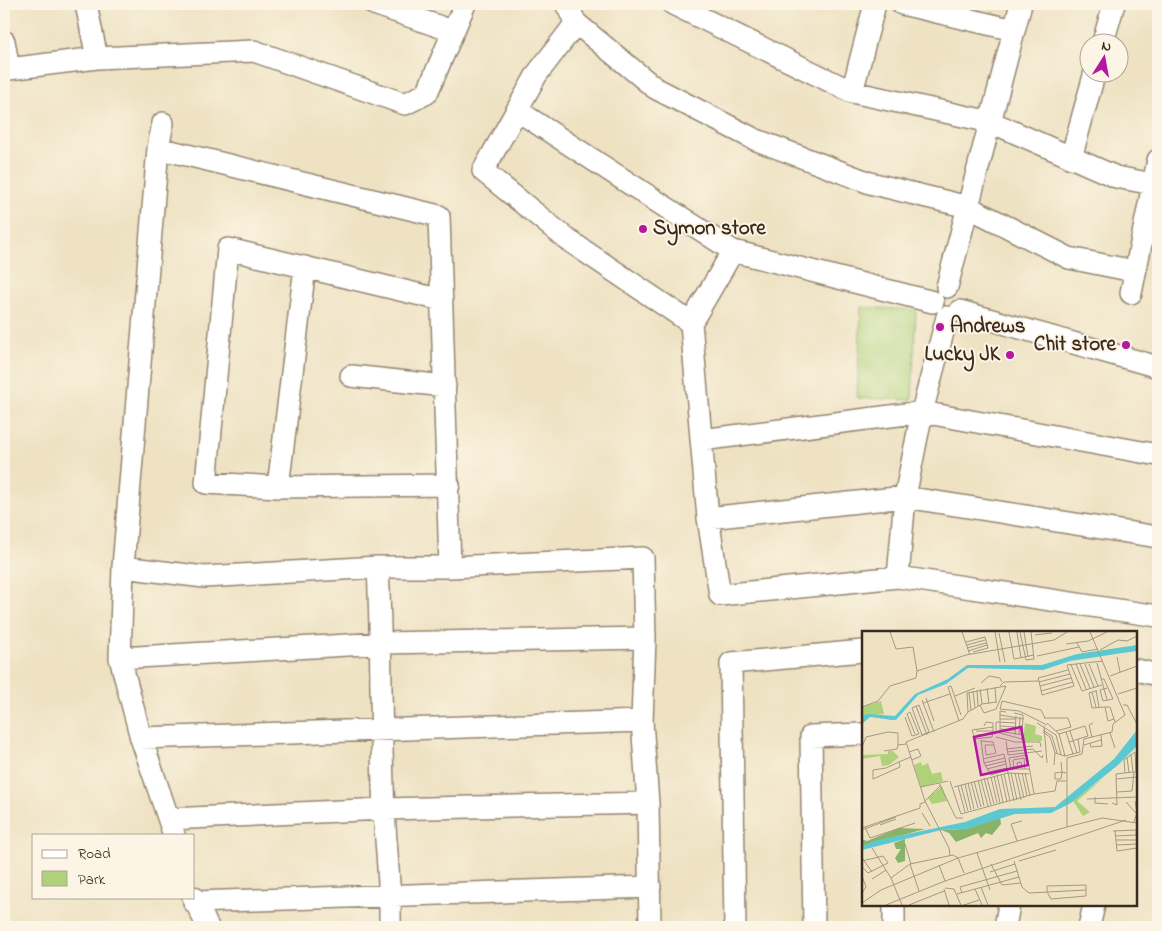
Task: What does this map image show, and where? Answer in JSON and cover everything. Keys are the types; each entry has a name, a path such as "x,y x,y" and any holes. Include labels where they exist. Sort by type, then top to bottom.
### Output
{"street":[{"path":"86,4 97,58"},
{"path":"374,4 452,31"},
{"path":"4,42 9,70 97,58 254,51 405,104 427,93 465,4"},
{"path":"566,4 576,23 655,88 754,139 870,183 968,207 1070,258 1134,271"},
{"path":"673,4 852,92 991,122 1116,177 1155,184"},
{"path":"852,92 875,4"},
{"path":"902,4 1014,30"},
{"path":"898,577 905,497 922,412 968,207 1021,4"},
{"path":"1106,32 1114,4"},
{"path":"576,23 537,74 483,171 568,240 691,323"},
{"path":"1071,158 1091,82"},
{"path":"518,111 733,251 947,304 1158,367"},
{"path":"163,123 158,148 123,568 120,658 141,738 171,827 384,809 648,803"},
{"path":"158,148 439,216 449,485 450,566"},
{"path":"1131,294 1134,271 1155,184 1158,160"},
{"path":"442,300 228,249 206,483 278,487 449,485"},
{"path":"733,251 691,323 708,518 720,595 898,577 1158,616"},
{"path":"278,487 305,267"},
{"path":"351,376 445,386"},
{"path":"701,440 922,412 1158,455"},
{"path":"708,518 905,497 1158,536"},
{"path":"123,568 204,576 378,567 643,558 645,638 642,721 648,803 650,927"},
{"path":"378,567 382,643 384,809 390,895 390,927"},
{"path":"120,658 382,643 645,638"},
{"path":"735,927 731,663 862,651"},
{"path":"1137,670 1158,675"},
{"path":"141,738 642,721"},
{"path":"814,927 811,736 862,734"},
{"path":"208,927 194,900 650,887"},
{"path":"894,906 894,927"},
{"path":"1005,927 1009,906"},
{"path":"1089,927 1094,906"}],"green space":[{"path":"861,307 916,310 912,400 857,398"}],"place":[{"name":"Symon store","path":"643,229"},
{"name":"Andrews","path":"940,327"},
{"name":"Chit store","path":"1126,345"},
{"name":"Lucky JK","path":"1010,355"}]}
